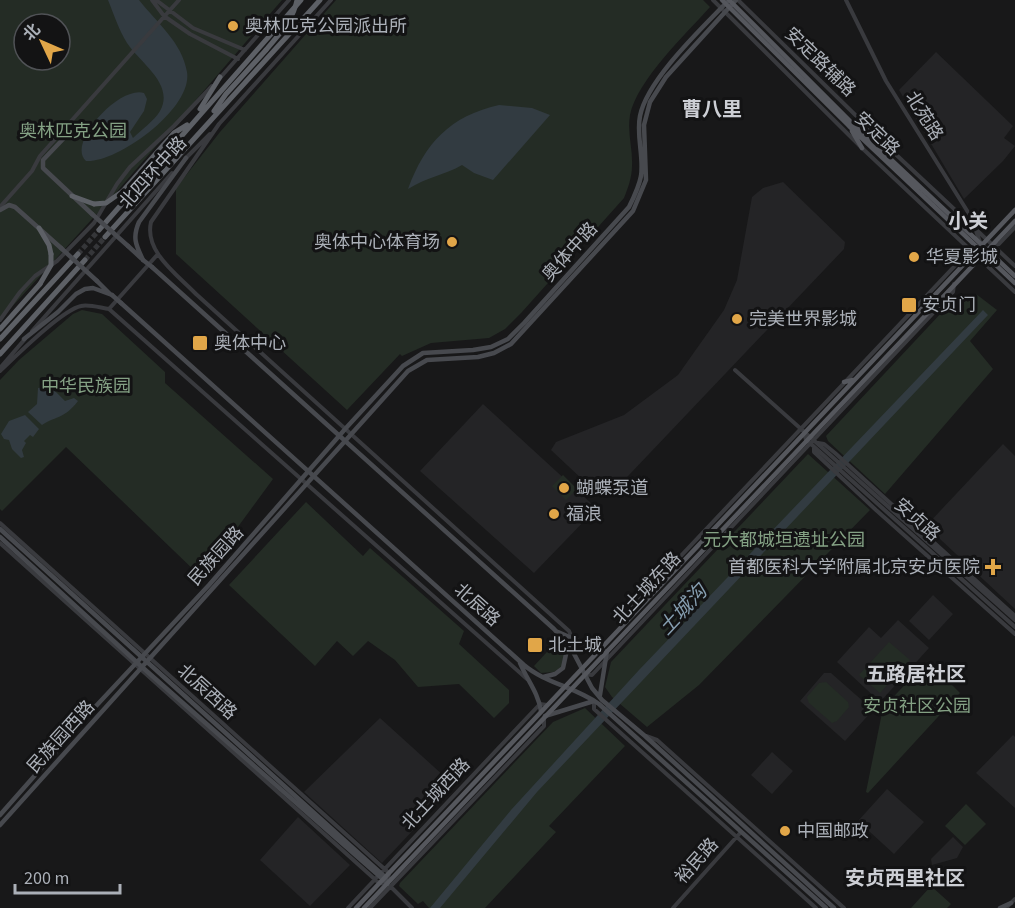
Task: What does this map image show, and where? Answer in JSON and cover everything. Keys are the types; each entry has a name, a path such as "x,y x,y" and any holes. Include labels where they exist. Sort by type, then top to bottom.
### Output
{"highway":[{"path":"204,127 226,94 287,25 299,0"},
{"name":"北四环中路","path":"99,231 299,0"},
{"name":"北四环中路","path":"105,237 320,0"},
{"path":"72,196 94,204 106,203 123,191 174,133 192,123 220,78"},
{"path":"0,329 40,284 51,265 51,254 39,228"},
{"path":"0,339 78,254"},
{"path":"0,354 85,260"}],"main road":[{"name":"奥体中路","path":"314,476 408,372 427,360 478,357 494,353 512,344 605,243 633,211 646,180 644,125 650,102 666,77 730,2"},
{"name":"安定路","path":"730,2 1015,284"},
{"name":"安定路","path":"730,2 849,126 980,247"},
{"name":"奥体中路","path":"308,471 403,366 423,353 473,350 490,347 508,339 629,207 637,191 641,175 638,132 640,115 647,95 661,74 723,10"},
{"path":"849,126 862,148"},
{"name":"北辰路","path":"64,137 43,160 45,172 554,630 568,645 599,700 612,717 826,908"},
{"path":"143,260 134,241 134,232 186,158"},
{"name":"北辰路","path":"0,209 9,205 21,212 534,673 599,700"},
{"name":"北土城东路","path":"564,685 625,622 669,571 1015,210"},
{"name":"北土城东路","path":"585,674 676,578 812,441 1015,220"},
{"name":"安定路","path":"985,252 1015,276"},
{"path":"24,339 58,312 76,294 85,289 93,288 112,295"},
{"path":"844,382 853,380"},
{"name":"民族园路","path":"142,662 308,471"},
{"name":"民族园路","path":"142,662 314,476"},
{"name":"北辰西路","path":"0,529 339,844 383,878"},
{"name":"北辰西路","path":"0,537 42,578 142,662 383,878"},
{"path":"22,544 27,553"},
{"path":"16,552 20,561"},
{"path":"45,569 55,574"},
{"path":"96,624 102,634"},
{"path":"554,630 601,647"},
{"path":"543,677 563,669 568,645"},
{"path":"544,717 599,700 607,651"},
{"path":"519,660 527,679 538,694 541,711"},
{"name":"民族园西路","path":"0,815 142,662"},
{"name":"民族园西路","path":"0,825 142,662"},
{"name":"北土城西路","path":"364,908 383,878 585,674"},
{"name":"北土城西路","path":"356,908 564,685"},
{"name":"北辰路","path":"612,717 645,736 834,908"},
{"path":"1000,908 1013,901"}],"street":[{"path":"154,0 193,28 245,50"},
{"path":"154,0 164,16 190,34 237,59"},
{"path":"0,209 32,171 40,156 179,0"},
{"name":"北四环中路","path":"0,320 27,284 57,261 94,223 130,167 220,78 289,0"},
{"name":"北四环中路","path":"0,370 24,339 331,0"},
{"name":"安定路辅路","path":"713,0 862,148"},
{"name":"北苑路","path":"846,0 886,81 971,217 980,247"},
{"name":"安定路辅路","path":"730,2 764,25 1015,266"},
{"name":"安定路","path":"764,25 768,39"},
{"path":"219,124 151,222 148,233 158,254 196,294 569,631 572,638"},
{"path":"64,137 65,129"},
{"name":"安定路","path":"862,148 974,254"},
{"path":"992,245 999,244 1015,227"},
{"name":"北土城东路","path":"802,431 844,382 967,253 974,254"},
{"path":"0,370 31,342 74,309 83,305 109,309 158,254"},
{"path":"974,254 1015,292"},
{"name":"北辰路","path":"109,309 303,478 345,519 527,679"},
{"path":"735,370 846,472"},
{"path":"812,441 814,452 831,458"},
{"name":"北土城东路","path":"585,674 592,675 812,441"},
{"name":"安贞路","path":"831,458 1011,614 1015,620"},
{"name":"安贞路","path":"846,472 854,482 1013,628 1015,634"},
{"name":"安贞路","path":"846,472 856,492 1013,628"},
{"path":"854,482 856,492"},
{"name":"北辰西路","path":"0,523 55,574 142,662"},
{"name":"北辰西路","path":"0,543 42,578 102,634 142,662"},
{"path":"669,571 676,578"},
{"path":"599,700 594,709 612,717"},
{"path":"540,704 546,705"},
{"name":"北土城西路","path":"348,908 383,878 540,704"},
{"name":"北辰路","path":"612,717 736,838 816,908"},
{"name":"北辰路","path":"645,736 657,740 844,908"},
{"name":"裕民路","path":"673,908 741,832"},
{"name":"北辰西路","path":"383,878 412,908"},
{"name":"北土城西路","path":"370,908 383,878"},
{"path":"1006,908 1013,901"}],"shaded area":[{"path":"108,0 139,0 168,33 180,51 187,72 186,86 166,117 151,131 116,153 86,161 82,153 83,142 89,130 109,107 134,93 144,93 147,99 144,111 130,132 133,138 157,115 163,101 160,83 127,43"},
{"path":"936,52 1013,126 1004,138 1015,146 964,199 899,90"},
{"path":"499,105 532,108 550,115 493,180 474,173 462,165 408,189 422,158 442,134 466,116"},
{"path":"783,182 845,242 844,249 610,495 599,495 551,450 556,442 624,415 678,375 724,310 737,280 752,197 763,188"},
{"path":"983,310 988,315 537,792 440,908 430,908 511,810 639,670"},
{"path":"50,386 65,401 74,398 78,401 65,414 42,425 28,412 37,404 38,388"},
{"path":"483,404 593,505 592,513 534,573 420,471"},
{"path":"25,415 39,429 33,437 30,435 24,441 26,443 22,450 24,457 21,458 12,449 9,440 4,439 1,434 9,421"},
{"name":"首都医科大学附属北京安贞医院","path":"1003,444 1015,456 1015,609 926,526"},
{"path":"933,595 953,614 929,640 909,621"},
{"path":"898,620 929,648 880,702 837,662 869,627 881,638"},
{"path":"824,673 831,673 873,710 845,741 800,701"},
{"path":"380,718 455,786 382,863 304,792"},
{"path":"1013,735 1015,737 1015,808 976,773"},
{"path":"772,752 793,771 772,794 751,775"},
{"path":"887,789 924,822 894,854 858,821"},
{"path":"298,817 350,865 310,906 260,860"},
{"path":"953,837 963,847 957,858 932,865 931,859"}],"green space":[{"name":"奥林匹克公园","path":"0,0 282,0 114,195 0,320"},
{"path":"336,0 703,0 710,7 664,58 634,101 629,122 632,170 624,198 522,312 505,329 489,338 431,343 402,356 400,354 347,410 176,254 176,188 220,132"},
{"name":"元大都城垣遗址公园","path":"976,294 997,310 970,341 993,369 885,494 828,441 826,436 958,295 968,302"},
{"name":"中华民族园","path":"82,310 102,314 165,372 165,383 273,479 210,565 199,575 66,447 2,511 0,509 0,380 19,360 73,314"},
{"name":"元大都城垣遗址公园","path":"808,454 870,510 699,685 647,727 612,697 605,687 611,662"},
{"name":"蝴蝶泵道","path":"563,475 577,489 566,500 552,486"},
{"path":"306,502 363,556 370,548 464,631 459,644 509,690 509,703 494,718 459,684 418,687 395,660 368,641 353,656 337,641 315,666 229,585"},
{"path":"558,640 566,648 565,664 554,672 541,673 534,666"},
{"path":"889,642 910,660 880,693 859,675"},
{"name":"安贞社区公园","path":"930,672 940,681 944,677 960,693 868,793 866,792 883,708 914,675 923,679"},
{"path":"826,682 848,702 849,707 837,721 832,723 809,703 807,697 819,683"},
{"path":"585,708 625,746 549,826 556,832 485,908 429,908 423,901 418,904 399,886 400,883 553,722"},
{"path":"966,804 986,824 965,845 945,826"},
{"path":"931,886 951,904 947,908 911,908"}],"tunnel":[{"path":"78,254 99,230"},
{"path":"85,260 105,237"}],"place":[{"name":"奥林匹克公园派出所","path":"233,26"},
{"name":"奥体中心体育场","path":"452,242"},
{"name":"华夏影城","path":"914,257"},
{"name":"安贞门","path":"909,305"},
{"name":"完美世界影城","path":"737,319"},
{"name":"奥体中心","path":"200,343"},
{"name":"蝴蝶泵道","path":"564,488"},
{"name":"福浪","path":"554,514"},
{"name":"首都医科大学附属北京安贞医院","path":"993,567"},
{"name":"北土城","path":"535,645"},
{"name":"中国邮政","path":"785,831"}],"district":[{"name":"曹八里","path":"712,110"},
{"name":"小关","path":"968,222"},
{"name":"五路居社区","path":"916,675"},
{"name":"安贞西里社区","path":"905,879"}],"water label":[{"name":"土城沟","path":"683,610"}]}
